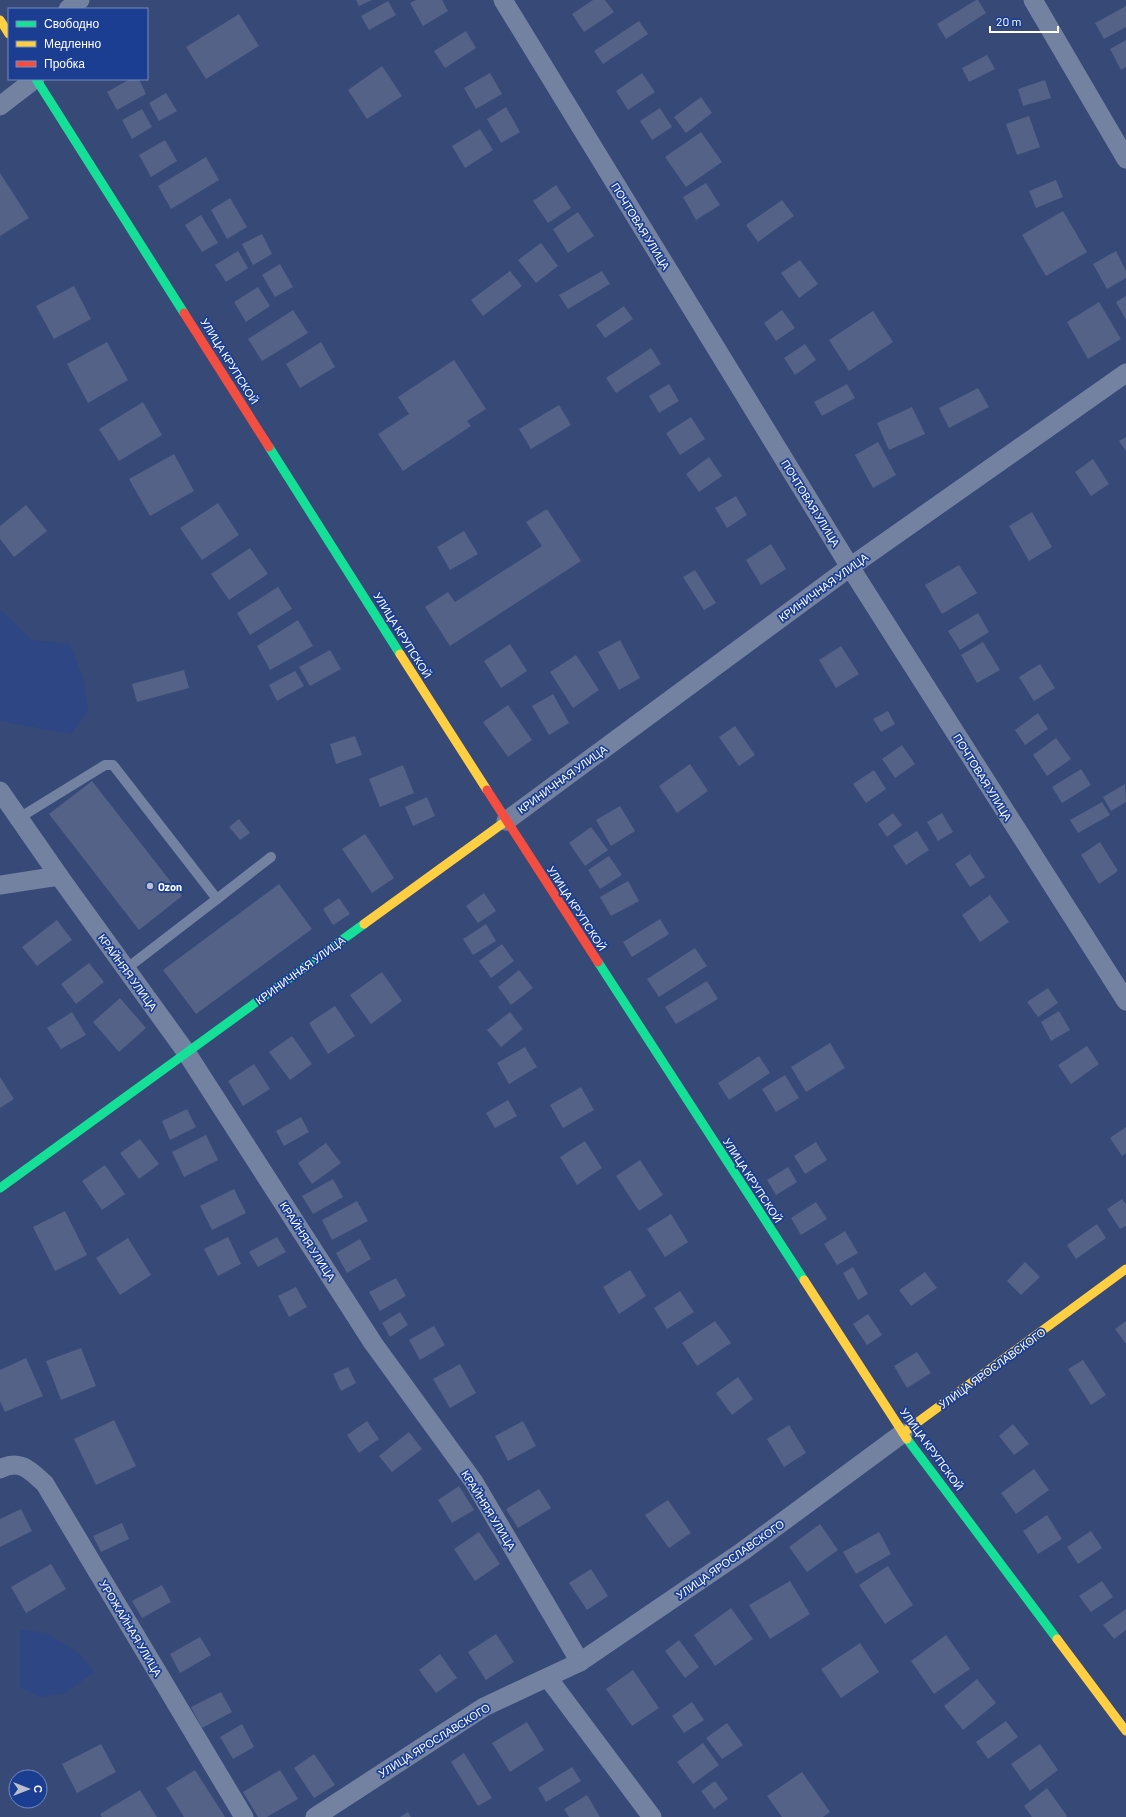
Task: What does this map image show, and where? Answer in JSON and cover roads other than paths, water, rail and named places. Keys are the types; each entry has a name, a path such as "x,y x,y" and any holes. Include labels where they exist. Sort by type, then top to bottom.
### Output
{"street":[{"path":"69,8 80,0"},
{"name":"ПОЧТОВАЯ УЛИЦА","path":"503,0 850,567 1126,1001"},
{"path":"1033,0 1126,159"},
{"path":"0,20 8,32"},
{"path":"0,106 35,80"},
{"name":"УЛИЦА КРУПСКОЙ","path":"37,80 112,196 506,821 903,1433 1126,1731"},
{"name":"КРИНИЧНАЯ УЛИЦА","path":"0,1188 506,821 850,567 1126,373"},
{"name":"КРАЙНЯЯ УЛИЦА","path":"0,791 59,876 186,1052 373,1343 474,1482 580,1662"},
{"path":"0,885 59,876"},
{"name":"УЛИЦА ЯРОСЛАВСКОГО","path":"315,1817 484,1707 580,1662 743,1551 1126,1269"},
{"name":"УРОЖАЙНАЯ УЛИЦА","path":"0,1468 6,1465 26,1466 45,1484 244,1817"},
{"path":"548,1678 652,1817"}],"lane":[{"path":"19,818 105,766 113,765 217,899"},
{"path":"126,969 271,857"}],"water":[{"path":"0,611 5,613 31,640 70,644 84,681 88,711 71,734 0,721"},
{"path":"20,1630 46,1633 79,1653 94,1672 65,1693 40,1697 20,1687"}],"place":[{"name":"Ozon","path":"150,886"}]}
